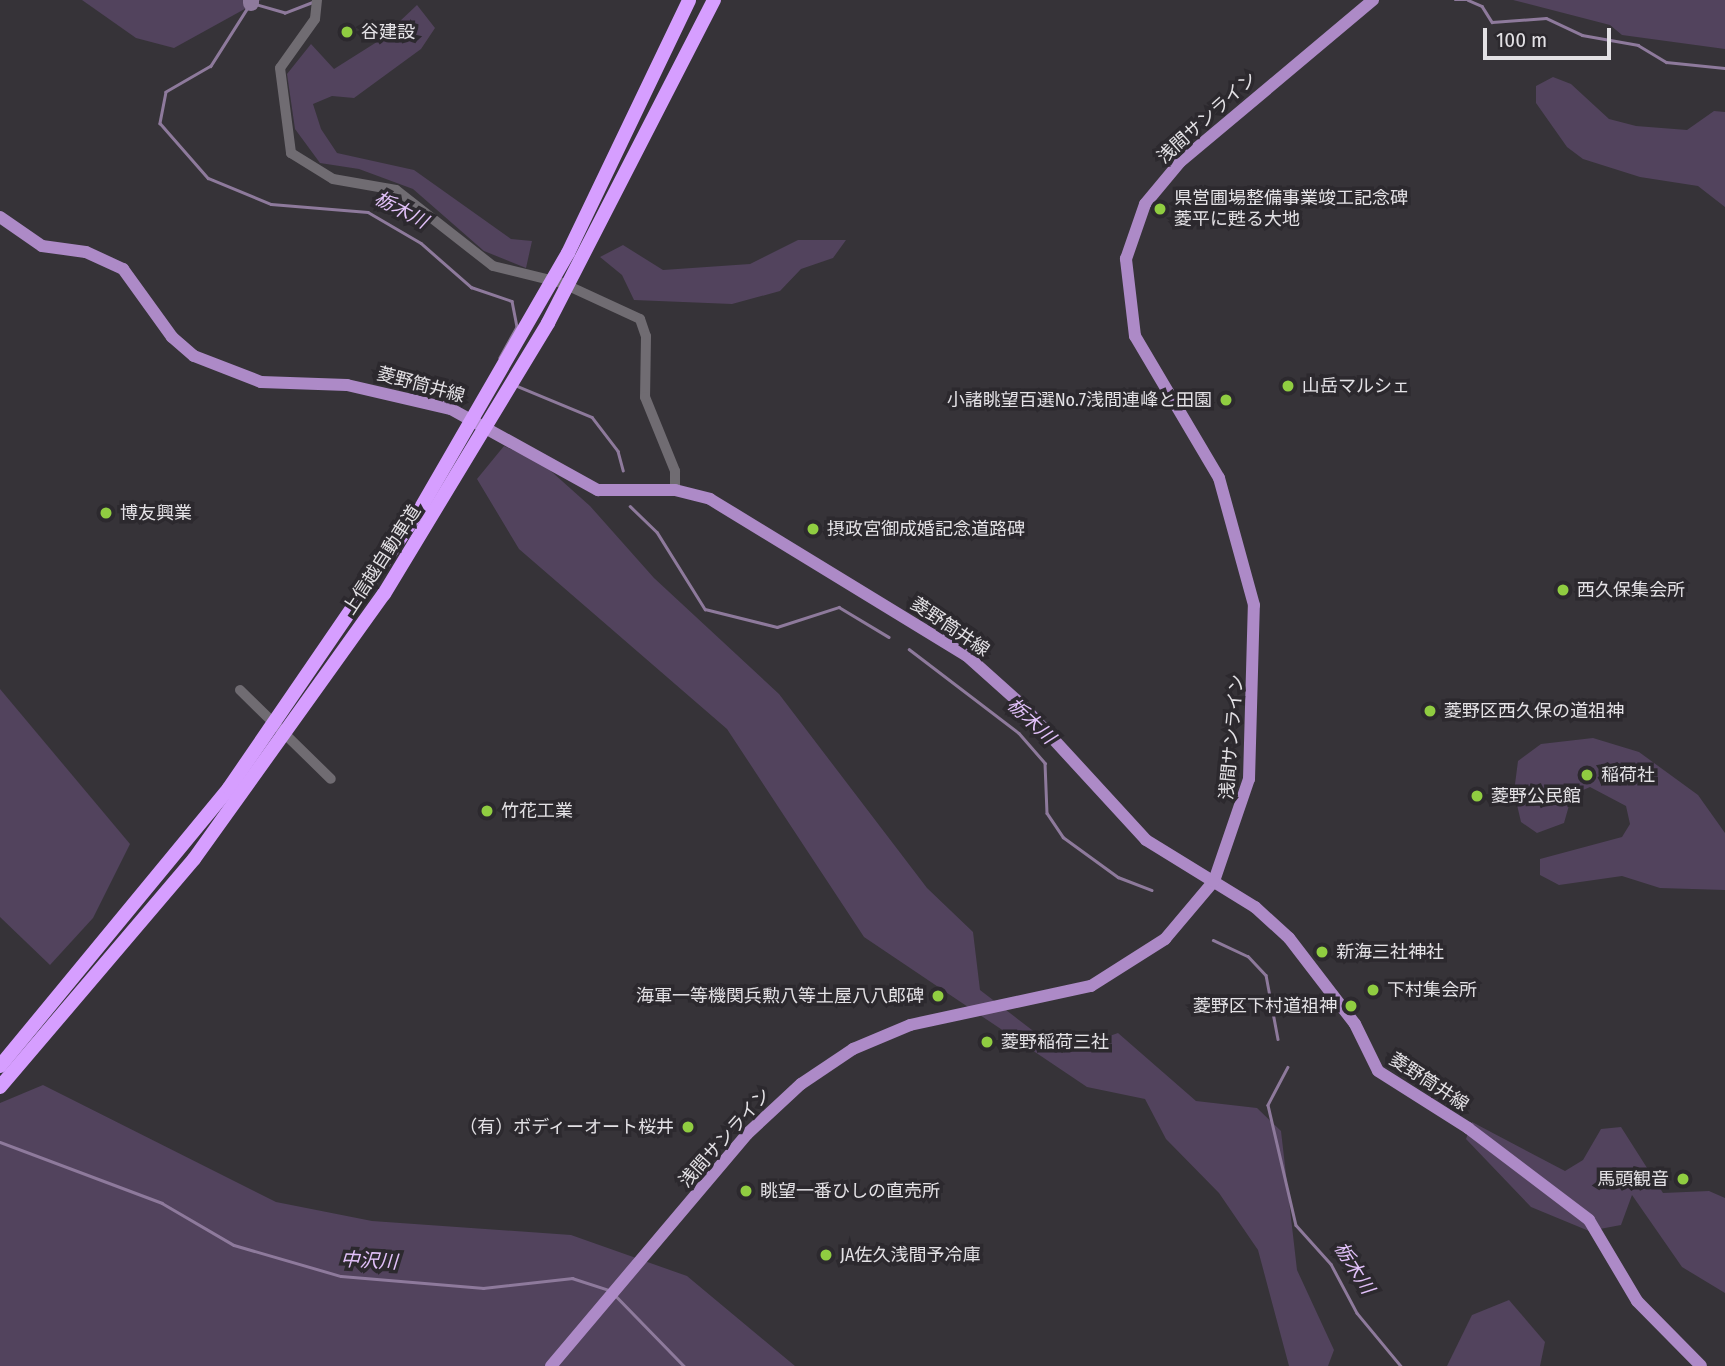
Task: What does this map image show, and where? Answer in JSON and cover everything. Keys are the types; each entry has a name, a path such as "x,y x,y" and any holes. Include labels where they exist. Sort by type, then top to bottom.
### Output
{"highway":[{"name":"上信越自動車道","path":"0,1066 229,788 472,440 568,253 689,0"},
{"name":"上信越自動車道","path":"4,1083 142,925 241,797 384,594 472,440 582,261 715,0"}],"main road":[{"name":"浅間サンライン","path":"551,1366 597,1308 747,1134 801,1084 853,1049 902,1028 1091,986 1165,939 1214,881 1249,779 1254,605 1219,478 1135,336 1126,259 1146,204 1180,162 1373,0"},
{"name":"菱野筒井線","path":"0,217 42,246 86,252 122,269 172,337 205,360 261,383 347,386 452,409 598,490 675,490 744,516 966,655 1023,705 1146,840 1214,881 1289,938 1354,1024 1378,1071 1468,1128 1589,1220 1637,1301 1701,1366"}],"street":[{"path":"317,0 315,19 280,68 292,153 333,179 396,190 493,265 562,283 640,319 646,337 645,397 675,471 675,490"},
{"path":"240,690 327,777"}],"shaded area":[{"path":"82,0 261,0 174,48 136,38"},
{"path":"1513,0 1725,0 1725,49 1622,35 1610,25"},
{"path":"417,5 435,28 421,49 354,98 332,96 313,104 321,129 337,153 414,170 511,239 532,241 526,268 484,251 413,189 359,169 320,163 295,129 287,74 311,44 334,69 380,40"},
{"path":"1553,77 1571,84 1609,119 1636,126 1687,130 1714,111 1725,112 1725,207 1698,186 1640,177 1583,159 1567,147 1536,103 1536,86"},
{"path":"798,240 846,240 833,258 801,269 780,291 732,304 634,300 622,275 600,257 623,245 663,270 750,264"},
{"path":"504,446 543,464 590,506 654,578 779,694 927,888 973,932 980,990 1062,1053 1118,1033 1196,1101 1257,1108 1281,1131 1297,1270 1334,1350 1328,1366 1289,1366 1258,1250 1219,1193 1166,1139 1145,1099 1087,1087 864,937 727,729 519,549 477,479"},
{"path":"0,689 130,844 93,918 50,965 0,917"},
{"path":"1593,738 1639,752 1698,795 1725,833 1725,890 1660,888 1622,876 1559,885 1540,875 1540,859 1622,837 1630,824 1626,806 1590,787 1572,795 1564,823 1537,833 1521,822 1514,792 1518,761 1541,744"},
{"path":"43,1085 276,1202 372,1221 571,1235 687,1276 795,1366 0,1366 0,1103"},
{"path":"1472,1122 1565,1171 1583,1160 1601,1129 1621,1127 1663,1193 1709,1191 1725,1198 1725,1293 1682,1267 1632,1195 1621,1225 1589,1231 1531,1207 1466,1139"},
{"path":"1509,1300 1545,1342 1540,1366 1447,1366 1472,1315"}],"waterway":[{"path":"1455,0 1467,0"},
{"path":"1468,0 1482,6 1492,22 1546,18 1582,35 1638,45 1666,62 1725,68"},
{"name":"栃木川","path":"314,2 285,13 251,3 211,66 166,92 160,123 208,178 271,204 368,212 421,243 471,287 512,301 517,327 500,358"},
{"name":"栃木川","path":"517,386 592,417 618,451 623,470"},
{"name":"栃木川","path":"630,506 657,532 705,609 777,627 839,607 889,637"},
{"name":"栃木川","path":"909,649 1019,733 1045,763 1047,813 1063,837 1118,877 1152,890"},
{"name":"栃木川","path":"1213,940 1248,956 1266,975 1278,1039"},
{"name":"栃木川","path":"1288,1067 1268,1105 1296,1225 1331,1264 1357,1313 1401,1366"},
{"name":"中沢川","path":"0,1142 162,1203 234,1245 341,1276 483,1288 572,1278 608,1290"},
{"name":"中沢川","path":"616,1296 684,1366"}],"place":[{"name":"谷建設","path":"347,32"},
{"name":"県営圃場整備事業竣工記念碑 菱平に甦る大地","path":"1160,209"},
{"name":"山岳マルシェ","path":"1288,386"},
{"name":"小諸眺望百選No.7浅間連峰と田園","path":"1226,400"},
{"name":"博友興業","path":"106,513"},
{"name":"摂政宮御成婚記念道路碑","path":"813,529"},
{"name":"西久保集会所","path":"1563,590"},
{"name":"菱野区西久保の道祖神","path":"1430,711"},
{"name":"稲荷社","path":"1587,775"},
{"name":"菱野公民館","path":"1477,796"},
{"name":"竹花工業","path":"487,811"},
{"name":"新海三社神社","path":"1322,952"},
{"name":"下村集会所","path":"1373,990"},
{"name":"海軍一等機関兵勲八等土屋八八郎碑","path":"938,996"},
{"name":"菱野区下村道祖神","path":"1351,1006"},
{"name":"菱野稲荷三社","path":"987,1042"},
{"name":"（有）ボディーオート桜井","path":"688,1127"},
{"name":"馬頭観音","path":"1683,1179"},
{"name":"眺望一番ひしの直売所","path":"746,1191"},
{"name":"JA佐久浅間予冷庫","path":"826,1255"}]}
